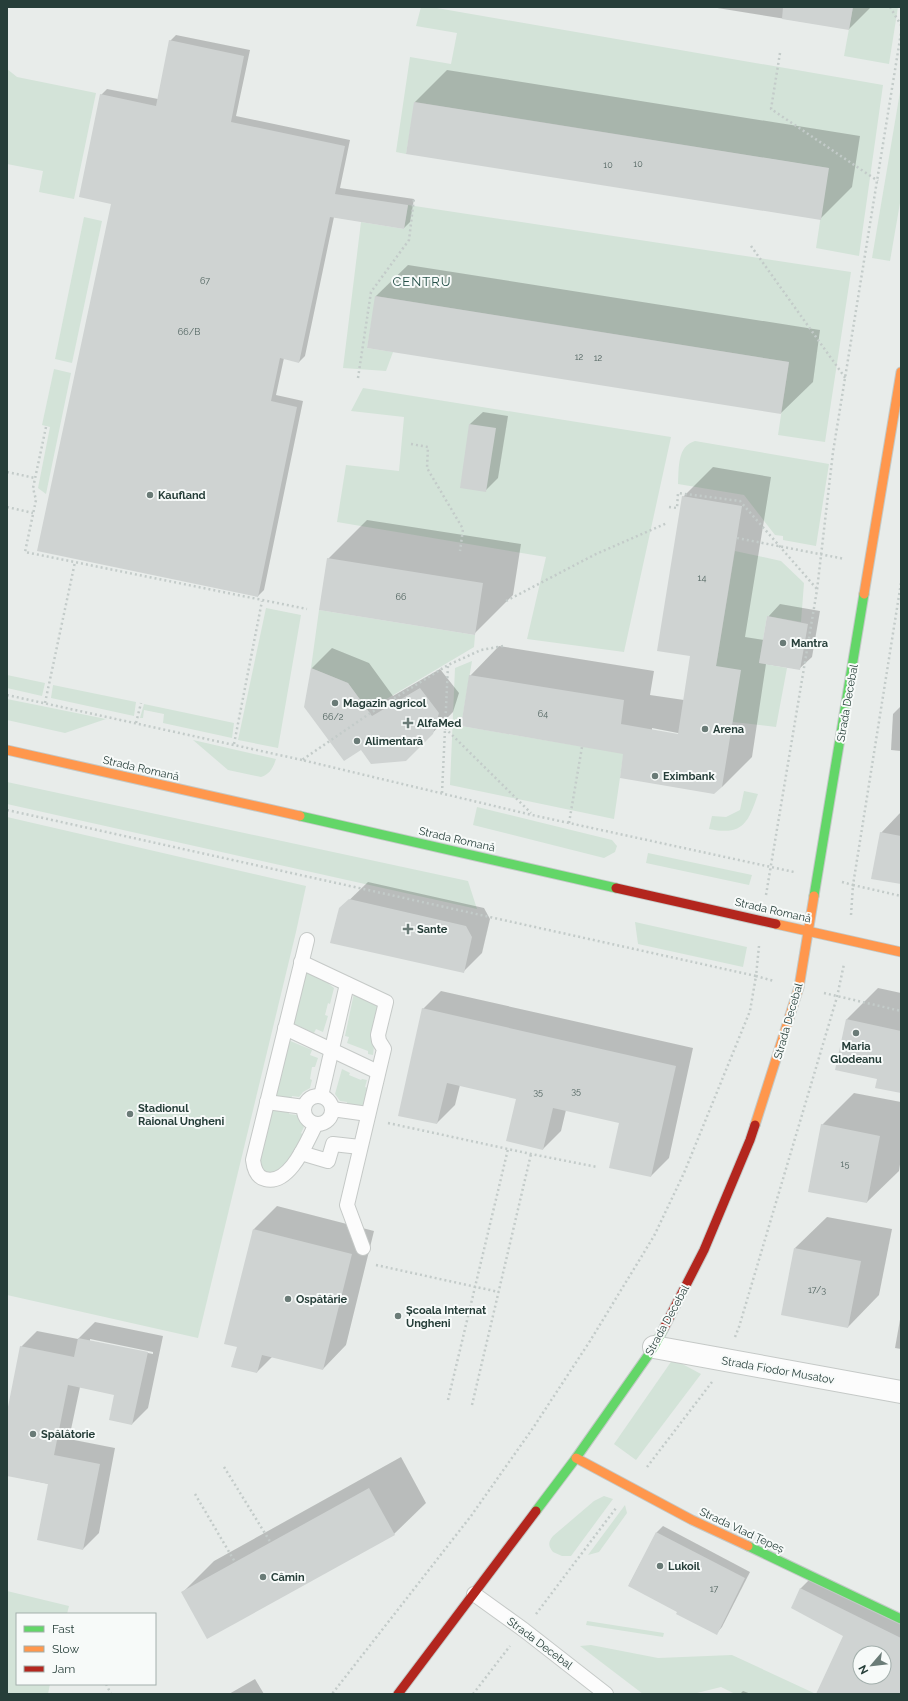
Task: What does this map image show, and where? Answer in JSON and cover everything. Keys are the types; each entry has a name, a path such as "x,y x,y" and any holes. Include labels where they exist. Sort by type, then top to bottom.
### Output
{"main road":[{"name":"Strada Decebal","path":"398,1694 576,1458 654,1347 704,1250 750,1140 799,987 896,433 901,372"},
{"name":"Strada Romană","path":"7,750 901,952"},
{"name":"Strada Vlad Ţepeș","path":"576,1458 632,1486 692,1520 869,1602 901,1619"}],"street":[{"name":"Strada Fiodor Musatov","path":"654,1347 901,1392"}],"lane":[{"path":"307,940 253,1160 254,1169 259,1177 266,1180 274,1180 282,1177 301,1154 316,1124"},
{"path":"301,962 386,1002 378,1034 379,1041 384,1049 347,1205 363,1248"},
{"path":"321,1096 347,984"},
{"path":"285,1028 378,1072"},
{"path":"321,1096 327,1098 331,1103 331,1115 328,1120 316,1124 306,1118 304,1107 310,1098 321,1096"},
{"path":"267,1102 304,1107"},
{"path":"332,1109 368,1114"},
{"path":"301,1154 328,1161 333,1144 360,1147"},
{"name":"Strada Decebal","path":"474,1594 524,1630 606,1694"}],"path":[{"path":"890,7 901,25"},
{"path":"332,1694 472,1516 534,1428 586,1348 654,1236 684,1173 750,1011 756,976 762,920 817,590 833,452 901,33"},
{"path":"780,53 771,108 878,182"},
{"path":"358,378 371,292 409,240 414,198"},
{"path":"751,246 846,379"},
{"path":"46,427 33,488 36,500 25,552 307,609"},
{"path":"412,444 428,447 427,468 463,529 460,551"},
{"path":"7,472 35,478"},
{"path":"670,507 676,508 678,493 740,501 817,590"},
{"path":"7,507 33,513"},
{"path":"506,601 594,555 667,523"},
{"path":"737,538 846,559"},
{"path":"45,703 75,562"},
{"path":"234,744 262,601"},
{"path":"302,760 369,714 448,665 481,650 503,646"},
{"path":"442,793 448,665"},
{"path":"7,695 234,744 532,815 771,867"},
{"path":"136,723 140,703"},
{"path":"445,727 532,815"},
{"path":"569,823 582,747"},
{"path":"7,810 756,976 837,997 901,1011"},
{"path":"473,1694 524,1630 632,1486 718,1375 739,1327 837,997 849,940 853,885 901,896"},
{"path":"385,1122 597,1167"},
{"path":"448,1400 474,1286 508,1149"},
{"path":"472,1405 531,1154"},
{"path":"376,1264 499,1292"},
{"path":"224,1467 271,1543"},
{"path":"195,1494 235,1562"},
{"path":"106,1685 111,1694"}],"green space":[{"path":"421,7 431,7 883,85 859,256 816,248 828,168 415,102 406,154 396,152 410,57 451,64 457,33 416,26"},
{"path":"853,7 898,7 889,64 844,56"},
{"path":"7,69 17,77 96,93 74,199 39,192 43,171 7,164"},
{"path":"901,86 901,197 890,261 872,258"},
{"path":"408,205 851,272 825,442 778,435 789,362 376,296 367,348 393,352 386,371 343,368 361,222 404,229"},
{"path":"84,217 102,221 72,363 55,359"},
{"path":"54,369 71,373 46,494 38,488 50,427 42,425"},
{"path":"363,388 671,437 624,652 527,639 546,557 337,522 346,465 399,471 404,417 351,411"},
{"path":"695,441 829,464 816,546 783,540 783,536 775,535 744,495 678,484 680,458 685,448"},
{"path":"735,551 781,561 804,583 801,622 767,616 759,663 787,668 776,727 733,722 716,666"},
{"path":"266,608 301,615 278,748 238,740"},
{"path":"319,610 475,635 474,647 368,710 348,683 311,668"},
{"path":"472,661 461,726 616,752 624,750 614,819 450,785 455,668"},
{"path":"7,675 45,683 42,696 7,688"},
{"path":"53,685 136,702 134,716 51,698"},
{"path":"7,699 106,719 65,733 7,720"},
{"path":"144,704 234,723 232,738 163,723 164,714 144,710 143,718 140,718"},
{"path":"193,740 276,759 271,770 261,777 228,770"},
{"path":"7,782 468,881 477,909 7,804"},
{"path":"744,791 758,794 747,820 737,829 730,831 709,829 712,816 726,817 740,810"},
{"path":"477,807 612,840 617,846 615,852 604,858 473,825"},
{"name":"Stadionul Raional Ungheni","path":"7,817 306,886 198,1338 7,1295"},
{"path":"648,853 752,875 749,885 646,863"},
{"path":"635,922 747,947 743,967 638,944"},
{"path":"303,970 331,981 329,984 334,988 330,1004 328,1003 325,1015 328,1016 323,1032 316,1029 314,1033 292,1023"},
{"path":"354,993 379,1003 373,1055 368,1054 368,1051 347,1043 349,1037 345,1036"},
{"path":"288,1040 312,1050 310,1055 318,1058 315,1067 312,1067 310,1079 312,1080 310,1088 303,1092 299,1097 292,1096 291,1100 274,1097"},
{"path":"342,1069 350,1073 349,1075 361,1080 367,1080 365,1087 370,1089 366,1105 347,1106 347,1102 340,1101 335,1094"},
{"path":"269,1108 290,1109 289,1114 297,1115 304,1127 301,1133 304,1136 291,1162 278,1174 267,1173 259,1165"},
{"path":"673,1359 701,1374 636,1460 614,1444"},
{"path":"604,1496 613,1499 571,1556 562,1556 553,1552 549,1544 553,1536 594,1501"},
{"path":"625,1505 627,1513 599,1552 588,1555"},
{"path":"7,1591 69,1606 67,1613 16,1613 16,1685 50,1685 48,1694 7,1694"},
{"path":"587,1621 664,1633 663,1637 586,1625"},
{"path":"591,1645 658,1658 732,1655 816,1694 735,1694 721,1687 693,1694 643,1694 580,1646"}],"building":[{"path":"783,7 853,7 849,30 782,19"},
{"path":"169,40 244,56 231,122 345,146 335,194 408,205 404,229 330,217 299,363 280,358 271,401 297,407 258,597 37,551 111,204 79,197 100,94 156,106"},
{"path":"414,102 829,168 821,220 406,154"},
{"path":"375,296 789,362 781,414 367,348"},
{"path":"469,424 496,428 486,492 460,488"},
{"path":"682,496 742,506 716,666 741,670 722,787 714,794 620,778 623,754 461,726 469,675 624,700 621,724 678,734 690,656 657,651"},
{"path":"327,558 483,583 475,635 319,610"},
{"name":"Mantra","path":"767,616 808,624 800,670 759,663"},
{"path":"311,668 348,683 372,716 420,688 439,713 433,734 406,761 371,764 361,750 344,761 304,707"},
{"path":"880,832 901,836 901,884 871,879"},
{"path":"349,899 466,926 472,937 464,973 330,943 339,908"},
{"path":"422,1008 676,1066 651,1177 609,1168 619,1123 553,1108 543,1150 506,1141 516,1099 447,1083 437,1124 398,1116"},
{"path":"846,1019 901,1031 901,1093 875,1088 877,1079 835,1070"},
{"path":"821,1124 880,1136 867,1203 808,1192"},
{"name":"Ospătărie","path":"253,1229 352,1254 323,1370 262,1355 257,1373 231,1367 237,1347 224,1344"},
{"path":"794,1248 861,1261 848,1328 781,1315"},
{"path":"78,1338 148,1352 132,1425 109,1420 114,1395 68,1385 54,1455 100,1464 83,1550 37,1540 48,1484 7,1476 7,1412 20,1346 74,1357"},
{"name":"Cămin","path":"369,1488 395,1535 207,1639 181,1592"},
{"path":"656,1532 745,1578 717,1635 676,1614 677,1612 628,1586"},
{"path":"800,1588 901,1638 901,1694 816,1694 843,1636 791,1608"}],"traffic: fast":[{"path":"814,896 864,594"},
{"path":"300,816 616,888"},
{"path":"536,1511 576,1458 654,1347 664,1328"},
{"path":"748,1546 901,1619"}],"traffic: slow":[{"path":"864,594 901,372"},
{"path":"7,750 300,816"},
{"path":"755,1125 799,987 814,896"},
{"path":"776,924 901,952"},
{"path":"576,1458 692,1520 748,1546"}],"traffic: jam":[{"path":"616,888 776,924"},
{"path":"664,1328 704,1250 755,1125"},
{"path":"398,1694 536,1511"}],"place":[{"name":"Kaufland","path":"150,495"},
{"name":"Mantra","path":"783,643"},
{"name":"Magazin agricol","path":"335,703"},
{"name":"AlfaMed","path":"408,723"},
{"name":"Arena","path":"705,729"},
{"name":"Alimentară","path":"357,741"},
{"name":"Eximbank","path":"655,776"},
{"name":"Sante","path":"408,929"},
{"name":"Maria Glodeanu","path":"856,1033"},
{"name":"Stadionul Raional Ungheni","path":"130,1114"},
{"name":"Ospătărie","path":"288,1299"},
{"name":"Școala Internat Ungheni","path":"398,1316"},
{"name":"Spălătorie","path":"33,1434"},
{"name":"Lukoil","path":"660,1566"},
{"name":"Cămin","path":"263,1577"}],"district":[{"name":"CENTRU","path":"422,281"}]}
